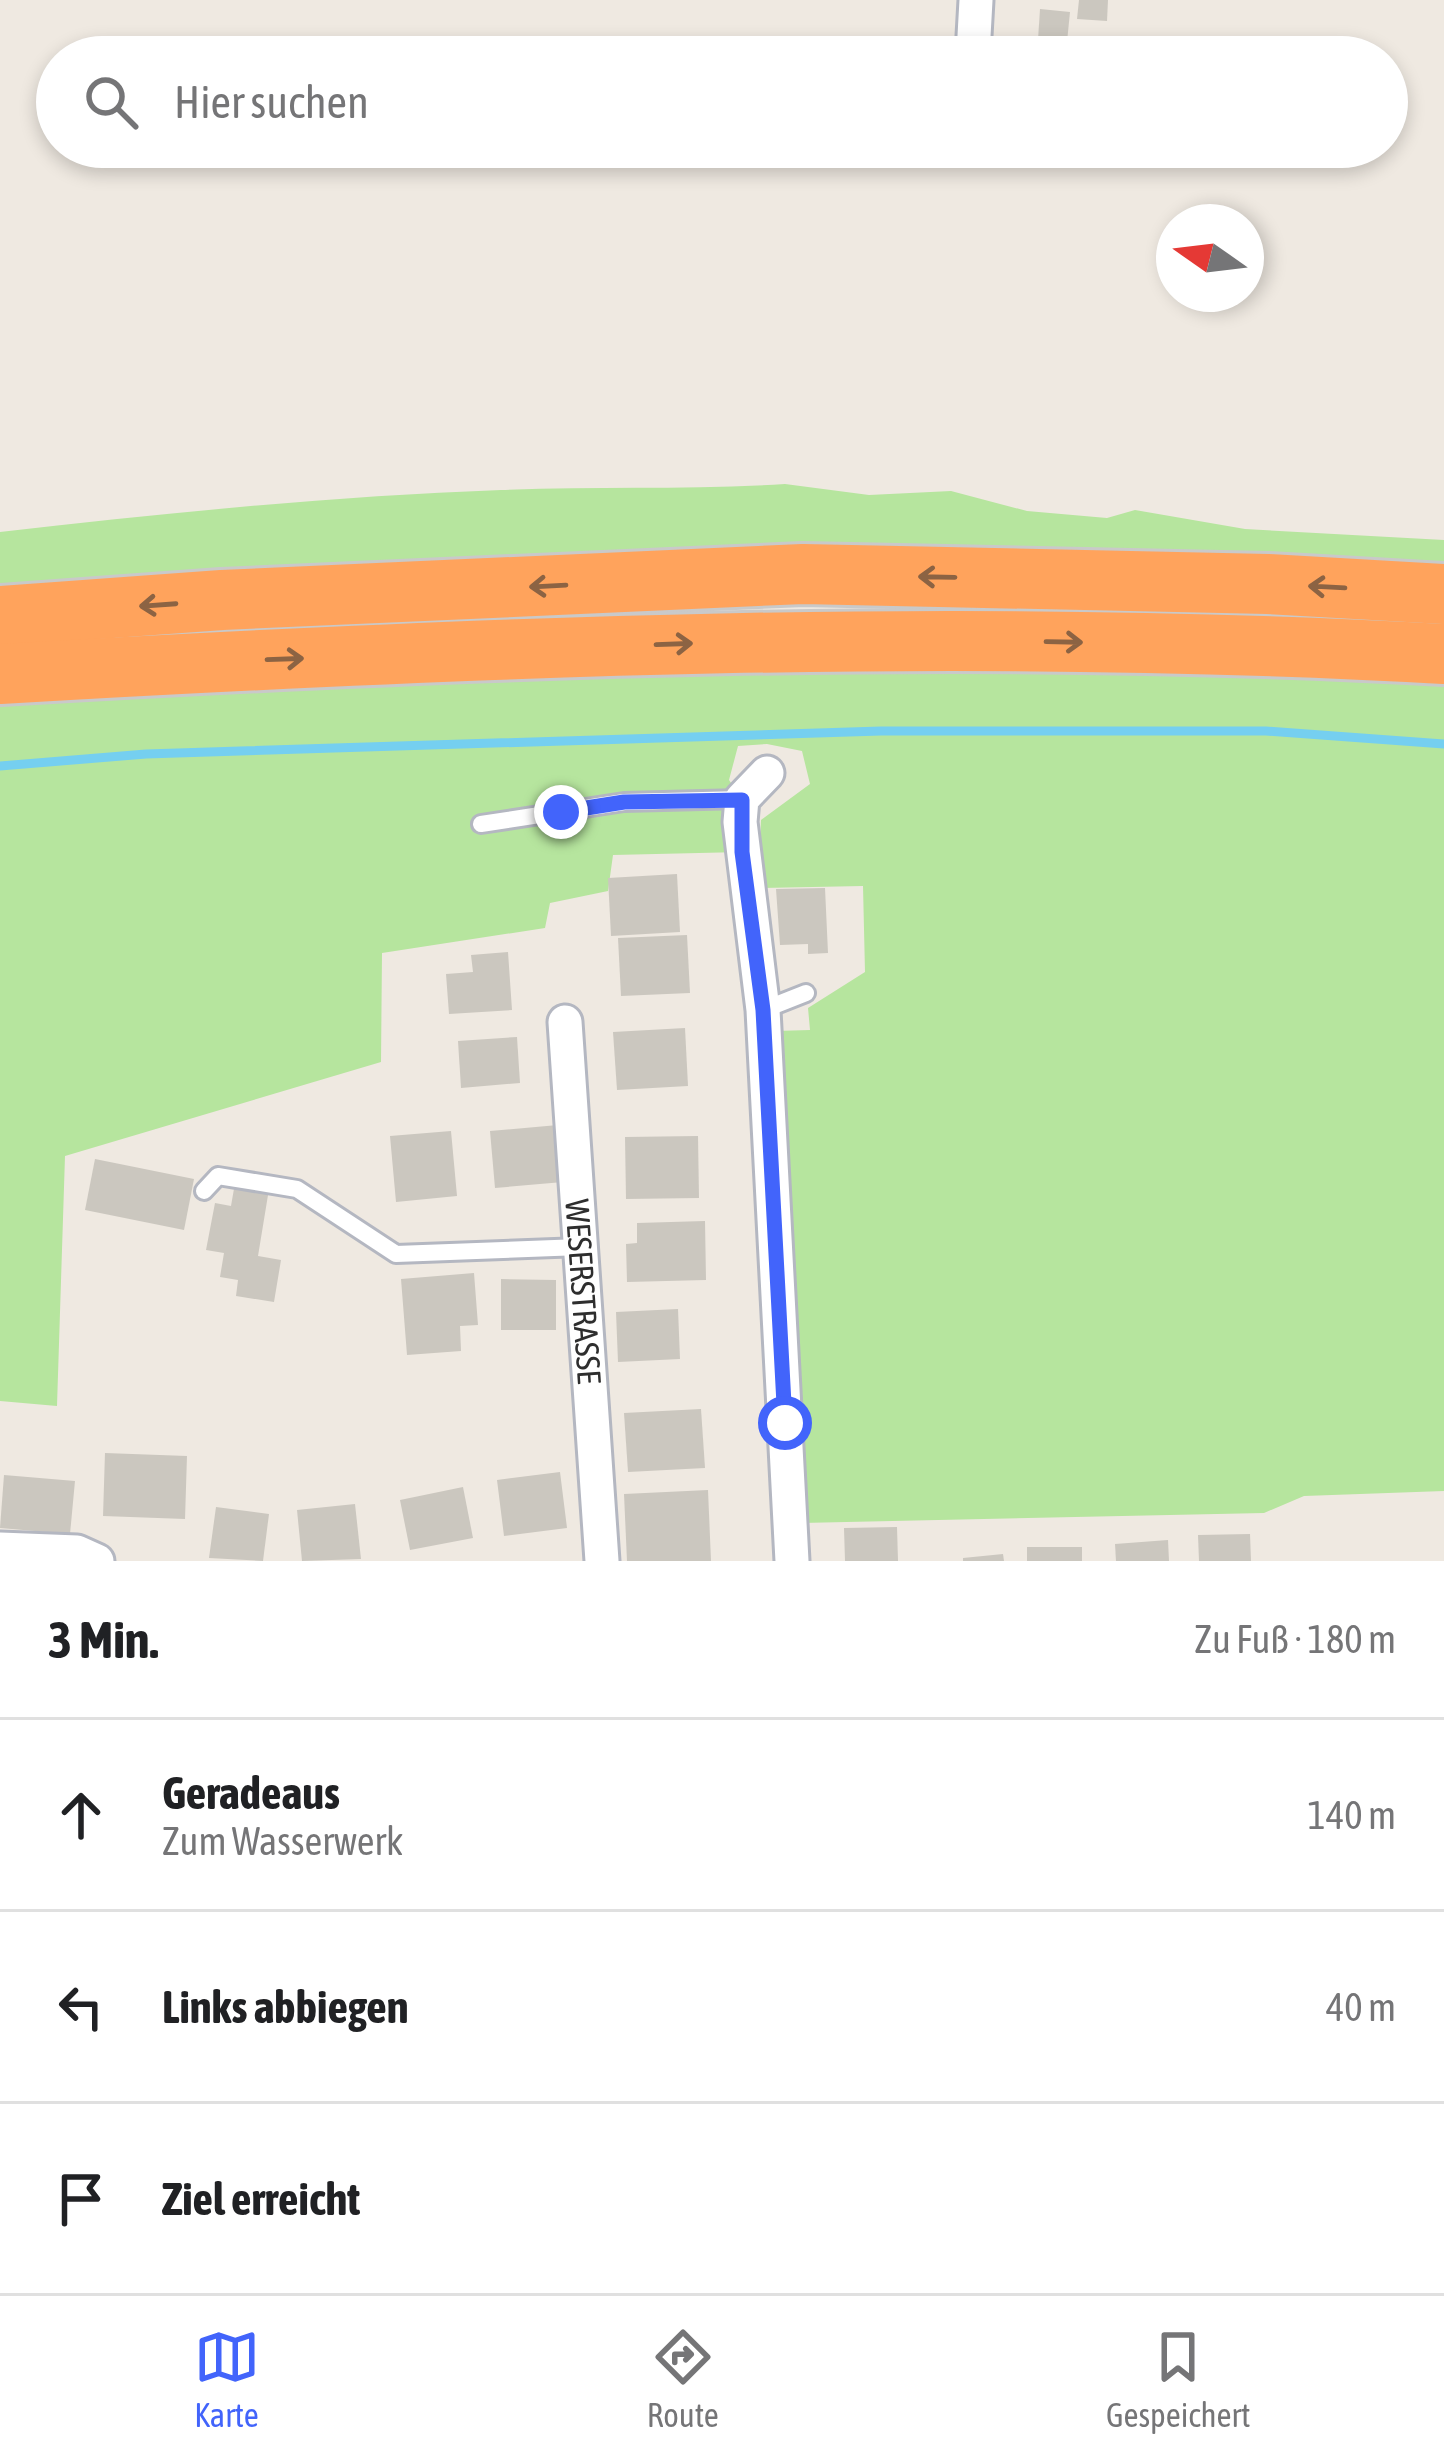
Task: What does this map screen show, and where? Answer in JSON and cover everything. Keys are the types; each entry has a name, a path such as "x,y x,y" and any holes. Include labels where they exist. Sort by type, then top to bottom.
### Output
{"highway":[{"path":"0,616 221,600 802,574 1268,584 1444,594"},
{"path":"0,674 217,661 821,639 1268,644 1444,654"}],"street":[{"path":"974,36 976,0"},
{"path":"767,773 742,800 742,852 763,1010 793,1561"},
{"name":"WESERSTRASSE","path":"566,1022 602,1561"},
{"path":"0,1550 77,1552 97,1561"}],"lane":[{"path":"481,824 559,819 624,802 742,800"},
{"path":"763,1010 806,993"},
{"path":"204,1191 218,1176 297,1189 396,1254 581,1247"}],"green space":[{"path":"785,484 869,495 951,491 1027,511 1107,518 1135,510 1245,529 1444,540 1444,565 318,568 0,585 0,532 375,496"},
{"path":"761,662 1444,679 1444,1491 1304,1496 1264,1513 801,1523 775,1031 810,1030 808,1008 865,972 863,886 758,888 761,820 810,784 802,751 767,744 738,746 729,780 742,799 742,852 613,855 608,891 550,903 545,928 382,953 381,1062 65,1156 57,1406 0,1401 0,697"}],"building":[{"path":"1079,0 1108,0 1107,21 1077,19"},
{"path":"1040,9 1070,12 1068,36 1038,36"},
{"path":"677,874 680,932 611,936 608,878"},
{"path":"825,888 828,953 808,954 808,944 780,945 776,889"},
{"path":"687,935 690,993 621,996 618,938"},
{"path":"508,952 512,1010 449,1014 446,974 473,972 471,955"},
{"path":"685,1028 688,1086 617,1090 613,1032"},
{"path":"517,1037 520,1083 461,1088 458,1041"},
{"path":"558,1125 563,1182 495,1188 490,1131"},
{"path":"451,1131 457,1196 396,1202 390,1136"},
{"path":"698,1136 699,1198 626,1199 625,1137"},
{"path":"95,1159 194,1179 184,1230 85,1210"},
{"path":"235,1183 269,1189 258,1256 281,1260 274,1302 236,1296 238,1280 220,1277 224,1253 206,1250 215,1203 231,1206"},
{"path":"705,1221 706,1280 627,1282 626,1244 637,1243 637,1223"},
{"path":"474,1273 478,1325 460,1326 461,1351 407,1355 401,1279"},
{"path":"501,1279 556,1280 556,1330 501,1330"},
{"path":"678,1309 680,1359 618,1362 616,1312"},
{"path":"701,1409 705,1468 628,1472 624,1413"},
{"path":"105,1453 187,1456 185,1519 103,1516"},
{"path":"560,1472 567,1528 504,1536 497,1480"},
{"path":"4,1475 75,1481 70,1534 0,1528"},
{"path":"463,1487 473,1538 410,1550 400,1500"},
{"path":"708,1490 711,1561 627,1561 624,1494"},
{"path":"355,1504 361,1559 302,1561 297,1510"},
{"path":"216,1507 269,1514 263,1561 209,1558"},
{"path":"897,1527 898,1561 845,1561 844,1528"},
{"path":"1250,1534 1251,1561 1199,1561 1198,1535"},
{"path":"1168,1540 1169,1561 1116,1561 1115,1544"},
{"path":"1027,1547 1082,1547 1082,1561 1027,1561"},
{"path":"1003,1554 1004,1561 963,1561 963,1558"}],"waterway":[{"path":"0,766 146,754 881,731 1266,731 1444,744"}],"route":[{"path":"561,812 624,802 742,800 742,852 763,1010 785,1423"}]}
